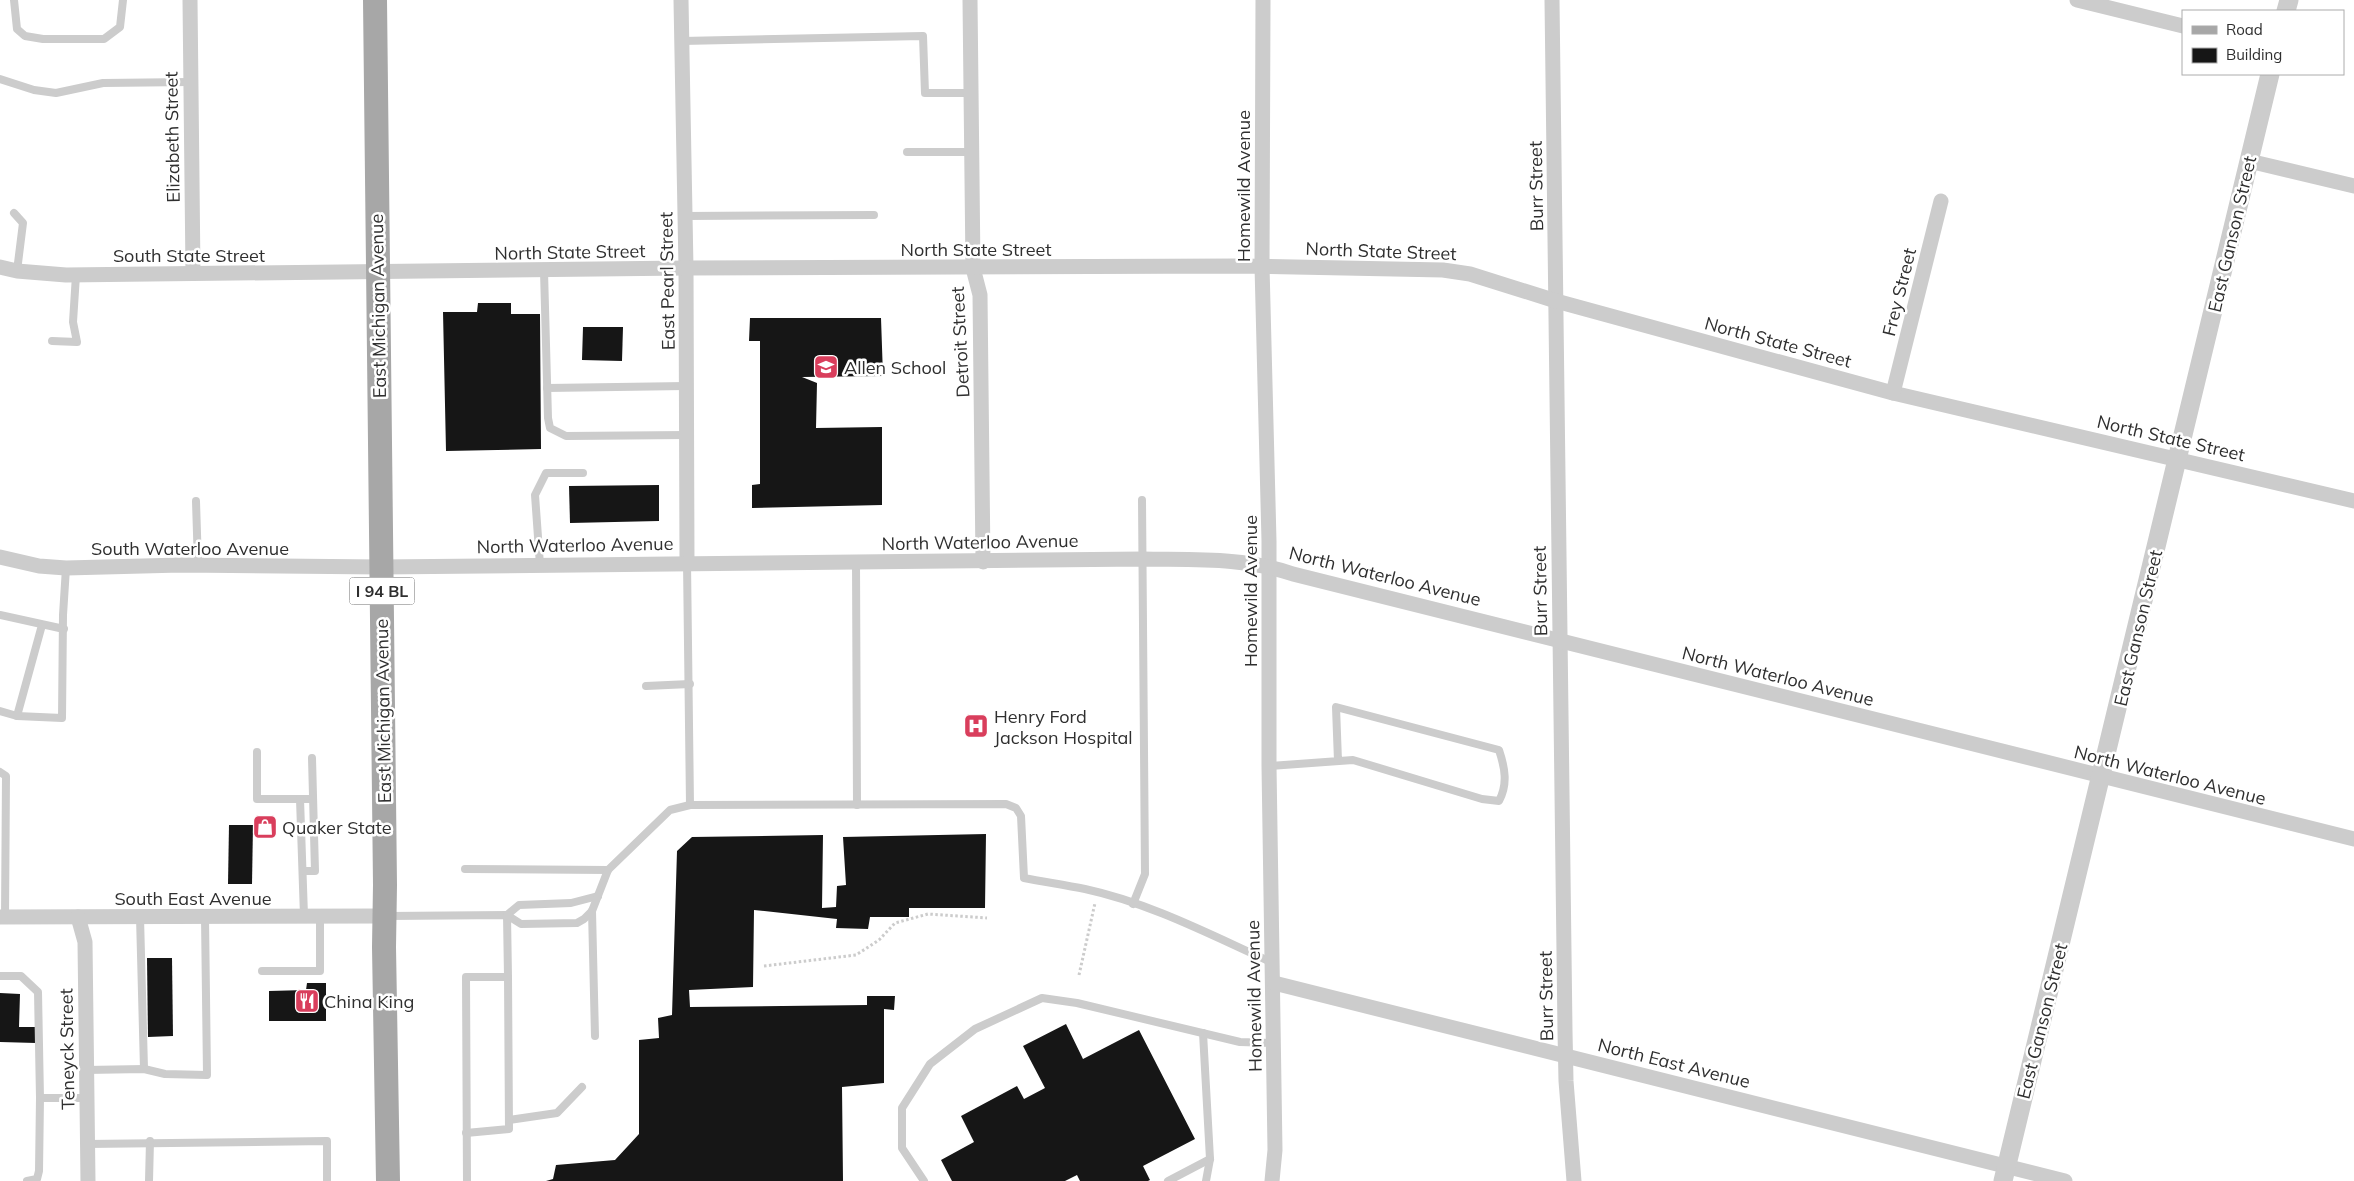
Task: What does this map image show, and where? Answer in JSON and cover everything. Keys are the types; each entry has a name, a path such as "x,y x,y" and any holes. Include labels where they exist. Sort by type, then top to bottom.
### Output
{"main road":[{"name":"East Michigan Avenue","path":"375,0 388,1181"}],"street":[{"name":"Elizabeth Street","path":"190,0 193,273"},
{"name":"East Pearl Street","path":"681,0 686,268 687,562"},
{"name":"Detroit Street","path":"970,0 973,268 980,295 983,562"},
{"name":"Homewild Avenue","path":"1263,0 1262,266 1268,565 1271,962 1274,983 1275,1150 1272,1181"},
{"name":"Burr Street","path":"1552,0 1565,1055 1574,1181"},
{"path":"2077,0 2182,26"},
{"name":"East Ganson Street","path":"2005,1174 2270,75"},
{"path":"2249,161 2354,186"},
{"name":"Frey Street","path":"1893,392 1941,201"},
{"name":"North State Street","path":"378,273 686,268 1262,266 1443,270 1470,274 1556,301 1893,392 2354,501"},
{"name":"South State Street","path":"0,267 17,271 76,275 378,273"},
{"name":"South Waterloo Avenue","path":"0,557 39,566 66,568 198,565 381,567"},
{"name":"North Waterloo Avenue","path":"381,567 687,562 983,562 1143,559 1244,562 1268,565 1293,574 2354,839"},
{"name":"South East Avenue","path":"3,917 385,916"},
{"name":"Teneyck Street","path":"78,917 85,942 88,1181"},
{"name":"North East Avenue","path":"1274,983 1565,1055 2005,1174 2065,1181"}],"lane":[{"path":"14,0 17,29 25,36 65,40 104,39 120,27 123,0"},
{"path":"682,41 923,36 925,94 971,93"},
{"path":"0,79 34,90 56,93 104,83 190,82"},
{"path":"907,152 972,152"},
{"path":"14,213 23,223 17,271"},
{"path":"685,216 874,214"},
{"path":"544,271 550,428 566,436 687,435"},
{"path":"52,341 77,342 73,322 76,275"},
{"path":"547,388 686,386"},
{"path":"540,565 535,495 546,474 583,473"},
{"path":"1133,904 1144,874 1142,500"},
{"path":"196,501 198,565"},
{"path":"687,562 690,805"},
{"path":"856,562 857,805"},
{"path":"0,712 17,716 62,718 66,568"},
{"path":"0,616 64,629"},
{"path":"17,716 42,625"},
{"path":"646,686 690,684"},
{"path":"1269,766 1353,760 1482,799 1499,801 1506,789 1504,765 1499,750 1336,707 1338,761"},
{"path":"257,752 257,799 313,799"},
{"path":"303,871 315,871 312,758"},
{"path":"0,772 6,776 3,917"},
{"path":"300,799 304,916"},
{"path":"595,1036 592,911 608,870 670,810 690,805 1006,804 1016,808 1022,816 1024,878 1098,893 1133,904 1193,926 1271,962"},
{"path":"465,869 608,870"},
{"path":"507,915 519,905 570,903 598,896"},
{"path":"385,916 507,915 521,924 567,924 584,919 592,911"},
{"path":"466,1133 509,1129 507,915"},
{"path":"262,971 320,971 320,916"},
{"path":"140,917 144,1069"},
{"path":"86,1070 144,1069 166,1074 207,1076 205,917"},
{"path":"0,976 21,976 38,992 39,1171 37,1179 26,1181"},
{"path":"466,1181 466,977 508,977"},
{"path":"924,1181 902,1148 902,1108 930,1064 975,1029 1042,998 1070,1001 1240,1042 1274,1043"},
{"path":"1203,1033 1210,1159 1206,1181"},
{"path":"509,1120 556,1113 582,1087"},
{"path":"40,1098 87,1098"},
{"path":"87,1144 150,1141 327,1141 327,1181"},
{"path":"149,1181 150,1141"},
{"path":"1168,1181 1210,1159"}],"path":[{"path":"1079,976 1098,893"},
{"path":"764,966 856,955 879,940 894,923 928,914 987,918"}],"building":[{"path":"478,303 511,303 511,314 540,314 541,449 446,451 443,312 477,312"},
{"path":"750,318 881,318 883,376 802,377 817,383 816,428 882,427 882,505 752,508 752,485 760,484 760,341 749,341"},
{"path":"583,327 623,327 622,361 582,360"},
{"path":"659,485 659,521 570,523 569,486"},
{"path":"229,825 253,825 252,884 228,884"},
{"path":"986,834 985,908 909,908 909,917 870,917 868,929 836,928 837,919 754,910 753,987 689,990 690,1007 867,1005 867,996 895,996 894,1010 884,1009 884,1083 842,1087 843,1181 546,1181 553,1179 556,1165 615,1160 639,1134 639,1040 659,1038 658,1018 672,1015 677,851 692,837 823,835 822,908 836,907 837,886 846,885 843,837"},
{"path":"147,958 172,958 173,1036 148,1037"},
{"path":"307,983 326,983 326,1021 269,1021 269,991 306,990"},
{"path":"0,993 20,994 19,1027 37,1027 36,1043 0,1042"},
{"path":"1066,1024 1083,1059 1139,1030 1195,1139 1143,1166 1150,1180 1148,1181 1080,1181 1077,1175 1065,1181 952,1181 941,1160 974,1142 961,1116 1017,1086 1024,1099 1045,1088 1023,1046"}],"place":[{"name":"Allen School","path":"826,367"},
{"name":"Henry Ford Jackson Hospital","path":"976,726"},
{"name":"Quaker State","path":"265,827"},
{"name":"China King","path":"307,1001"}]}
